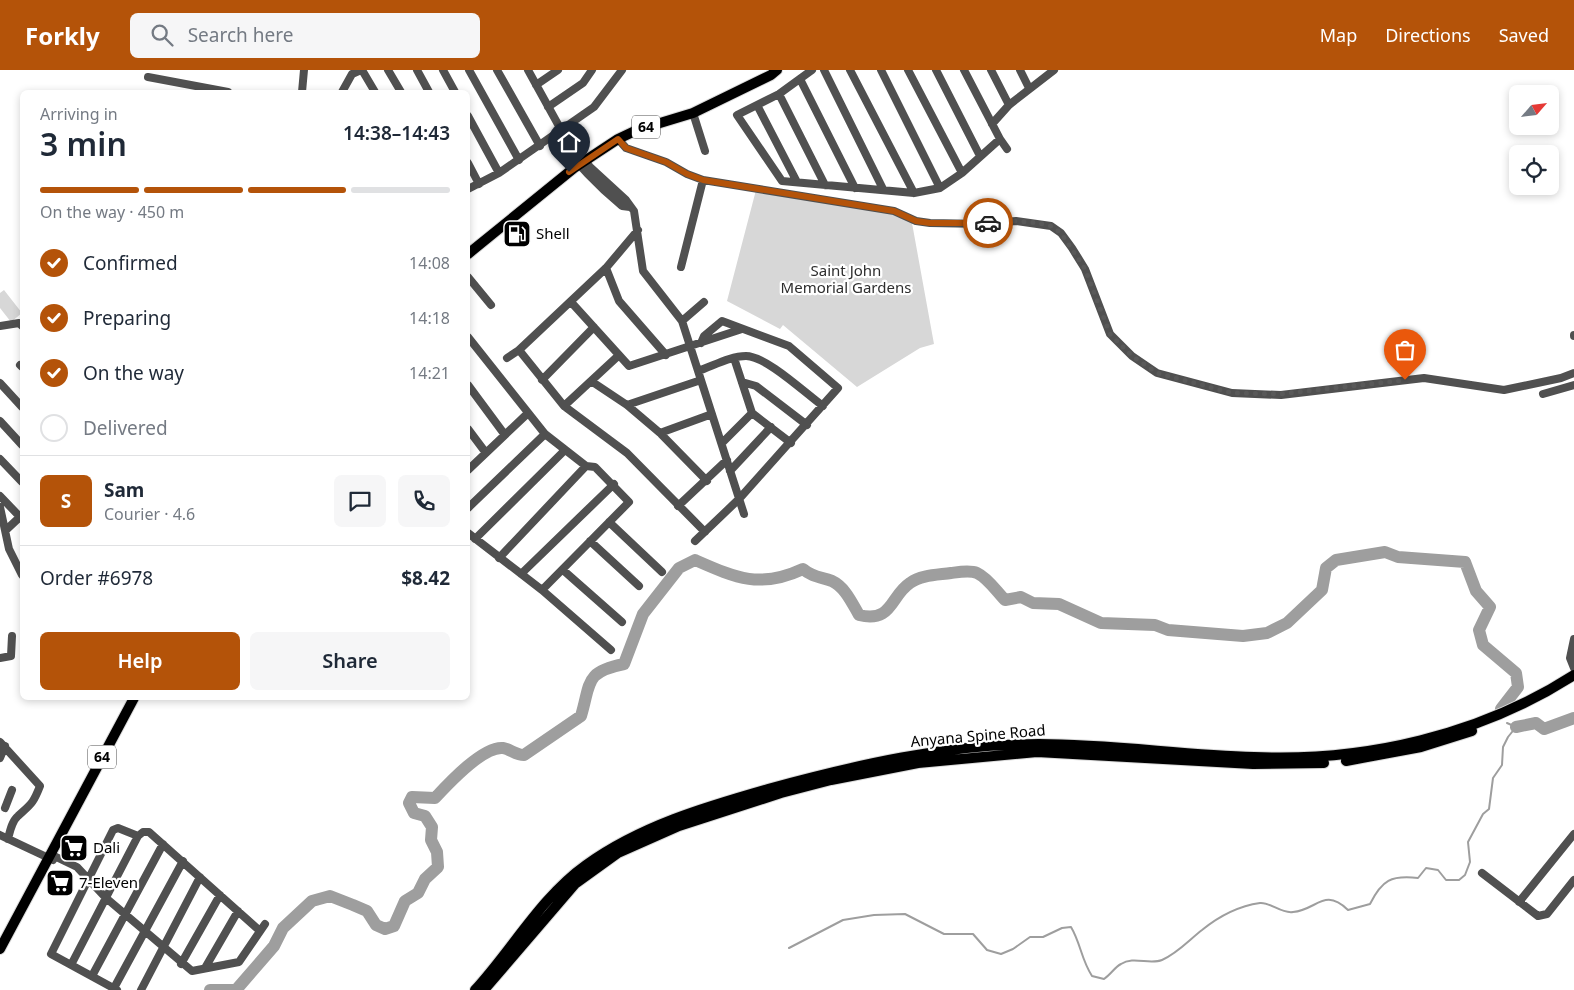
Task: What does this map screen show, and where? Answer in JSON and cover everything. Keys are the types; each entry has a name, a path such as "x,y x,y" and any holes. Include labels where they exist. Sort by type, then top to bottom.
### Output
{"main road":[{"name":"64","path":"470,252 582,162 618,139 637,130 693,113 771,75 777,70"},
{"name":"Anyana Spine Road","path":"475,990 549,900 585,866 637,834 738,798 828,773 884,761 1000,746 1085,746 1255,758 1344,755 1420,740 1475,723 1522,704 1574,674"},
{"name":"Anyana Spine Road","path":"484,990 575,884 618,853 679,826 781,793 831,780 918,763 1036,752 1253,764 1304,765 1362,759 1421,748 1459,736 1525,710 1574,683"},
{"name":"64","path":"0,948 133,700"}],"street":[{"path":"302,90 304,70"},
{"path":"343,90 352,74 362,70 374,90"},
{"path":"388,70 400,90"},
{"path":"417,70 428,90"},
{"path":"443,70 454,90"},
{"path":"469,70 518,160"},
{"path":"498,70 540,146"},
{"path":"528,70 563,134 564,141 607,192 622,206 630,207 634,212 645,275 682,321 744,514"},
{"path":"536,85 558,70"},
{"path":"548,107 583,83 592,70"},
{"path":"470,188 499,173 540,146 563,134 594,107 622,70"},
{"path":"812,70 779,94 737,115 782,181 914,193 940,188 962,173 1000,139"},
{"path":"824,70 883,189"},
{"path":"850,70 914,193"},
{"path":"880,70 940,188"},
{"path":"908,70 962,173"},
{"path":"936,70 980,156"},
{"path":"964,70 1000,139 1008,149"},
{"path":"992,70 1009,105"},
{"path":"1020,70 1029,88"},
{"path":"992,124 1009,105 1050,71"},
{"path":"148,77 217,90"},
{"path":"800,79 855,188"},
{"path":"779,94 825,185"},
{"path":"757,106 797,182"},
{"path":"693,113 705,151"},
{"path":"470,120 499,173"},
{"path":"618,139 626,148 666,162 687,174 703,180 894,211 916,221 930,223 984,224 1016,221 1051,226 1061,233 1085,269 1110,334 1132,356 1157,373 1232,393 1281,394 1424,378 1504,390 1574,372"},
{"path":"470,167 479,184"},
{"path":"681,267 703,180"},
{"path":"507,358 519,350 606,268 638,230"},
{"path":"606,268 618,302 666,355"},
{"path":"470,279 491,305"},
{"path":"571,302 629,366 742,329"},
{"path":"682,321 704,302"},
{"path":"695,541 791,443 838,388 789,346 722,321 704,336 701,343"},
{"path":"0,326 20,325"},
{"path":"542,380 594,327"},
{"path":"470,339 527,414 545,434 586,466 595,467 614,484 629,502 542,590"},
{"path":"519,350 564,406 627,452 705,532"},
{"path":"564,406 618,356"},
{"path":"698,371 734,358 747,356 761,359 823,406"},
{"path":"734,358 752,413 791,443"},
{"path":"627,405 701,380"},
{"path":"591,381 627,405 660,433 707,481"},
{"path":"742,382 756,386 807,424"},
{"path":"0,383 20,405"},
{"path":"1543,394 1574,386"},
{"path":"470,388 505,435"},
{"path":"722,443 752,413"},
{"path":"470,468 527,414"},
{"path":"660,433 712,414"},
{"path":"0,421 20,443"},
{"path":"730,471 771,427"},
{"path":"470,433 486,453"},
{"path":"470,506 545,434"},
{"path":"475,539 565,450"},
{"path":"0,459 20,480"},
{"path":"678,506 707,481 727,460"},
{"path":"499,558 586,466"},
{"path":"521,574 614,484"},
{"path":"0,496 20,515"},
{"path":"0,507 9,549 20,571"},
{"path":"6,530 20,519"},
{"path":"609,522 662,572"},
{"path":"470,535 542,590 611,650"},
{"path":"590,541 639,586"},
{"path":"563,570 622,622"},
{"path":"0,658 11,656 12,636"},
{"path":"1574,639 1570,658 1574,668"},
{"path":"2,744 40,786 27,810 17,816 8,839"},
{"path":"0,758 2,744"},
{"path":"12,790 2,807 17,816"},
{"path":"138,836 115,828 51,954 115,989 143,931 183,861"},
{"path":"71,964 138,836 143,832 149,832 260,931"},
{"path":"1519,902 1574,834"},
{"path":"0,835 49,856 80,872 162,948 192,971 239,962 265,924"},
{"path":"92,976 163,844"},
{"path":"1482,873 1532,913 1544,916 1574,880"},
{"path":"141,990 200,877"},
{"path":"182,964 220,895"},
{"path":"205,968 238,911"}],"green space":[{"name":"Saint John Memorial Gardens","path":"756,190 892,212 912,223 934,344 920,348 857,387 783,325 780,329 727,301"},
{"path":"4,290 20,310 20,315 11,322 0,308 0,293"}],"waterway":[{"path":"210,990 236,990 274,946 283,928 312,901 330,896 367,911 376,925 385,929 394,926 405,901 418,893 425,879 438,867 437,852 431,840 432,827 425,816 414,813 409,803 412,797 435,798 466,767 486,753 503,748 524,755 581,716 588,687 595,675 611,667 624,664 643,614 679,568 695,560 723,572 748,579 774,579 803,569 813,575 832,581 841,587 859,615 870,616 885,612 903,588 919,578 971,572 985,578 1005,600 1021,597 1033,603 1059,604 1101,623 1155,625 1168,630 1243,636 1267,633 1287,623 1322,590 1326,568 1336,560 1385,552 1398,557 1465,562 1476,591 1490,607 1479,630 1483,645 1516,673 1518,687 1501,709"},
{"path":"1516,727 1536,723 1544,729 1574,718"},
{"path":"789,948 843,920 874,915 905,914 944,934 973,934 987,950 1001,954 1013,949 1030,937 1043,937 1062,928 1071,927 1085,964 1092,976 1104,979 1117,967 1126,962 1152,962 1168,957 1215,921 1244,907 1264,903 1284,911 1293,912 1326,900 1333,900 1348,910 1370,904 1379,889 1388,881 1401,877 1418,878 1426,868 1438,870 1446,880 1459,880 1465,875 1470,862 1468,842 1483,814 1489,809 1493,778 1502,765 1503,747 1516,727 1507,723"}],"way so far":[{"path":"988,223 1016,221 1038,223 1051,226 1061,233 1085,269 1110,334 1132,356 1157,373 1232,393 1281,394 1405,380"}],"place":[{"name":"Shell","path":"517,234"},
{"name":"Dali","path":"74,848"},
{"name":"7-Eleven","path":"60,883"}],"route":[{"path":"569,172 618,139 626,148 666,162 694,178 894,211 916,221 930,223 988,223"}]}
